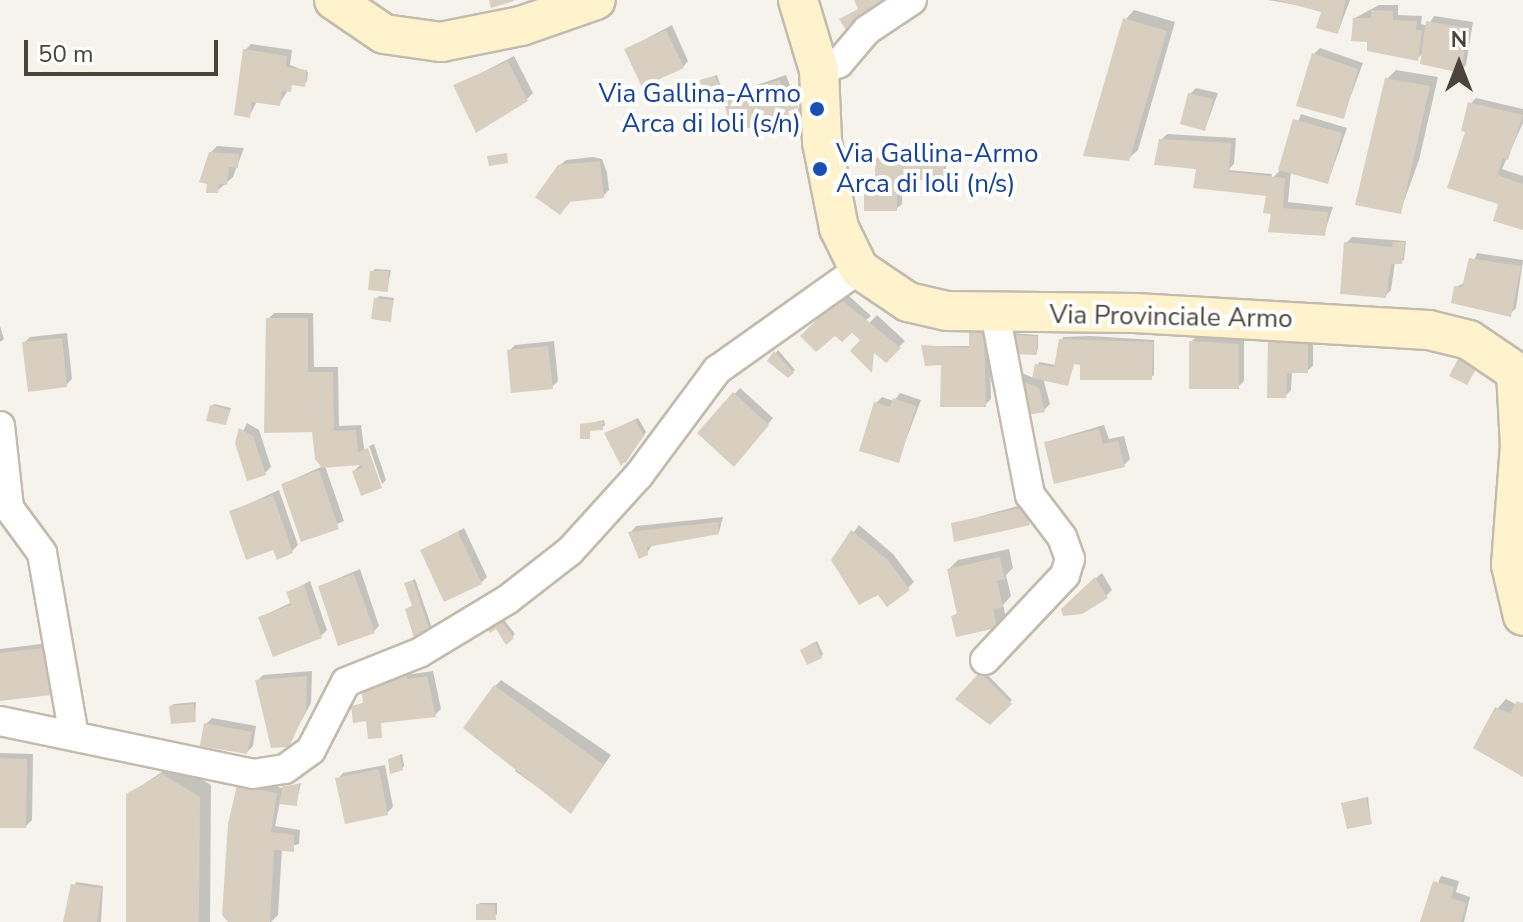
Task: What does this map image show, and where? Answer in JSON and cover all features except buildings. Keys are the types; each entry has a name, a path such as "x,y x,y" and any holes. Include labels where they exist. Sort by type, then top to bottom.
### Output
{"street":[{"path":"334,0 384,34 441,42 521,26 596,0"},
{"path":"0,721 253,774 285,769 311,750 346,682 419,653 507,600 570,551 639,475 717,370 859,269 839,228 822,142 819,70 798,0"},
{"path":"819,70 839,63 867,30 912,0"},
{"name":"Via Provinciale Armo","path":"859,269 908,302 995,314 1299,320 1429,330 1491,351 1516,372 1520,401 1511,565 1523,616"},
{"path":"985,660 1065,575 1070,559 1062,537 1030,495 995,314"},
{"path":"0,426 9,508 42,553 74,736"}],"place":[{"name":"Via Gallina-Armo Arca di Ioli (s/n)","path":"817,109"},
{"name":"Via Gallina-Armo Arca di Ioli (n/s)","path":"820,169"}]}
